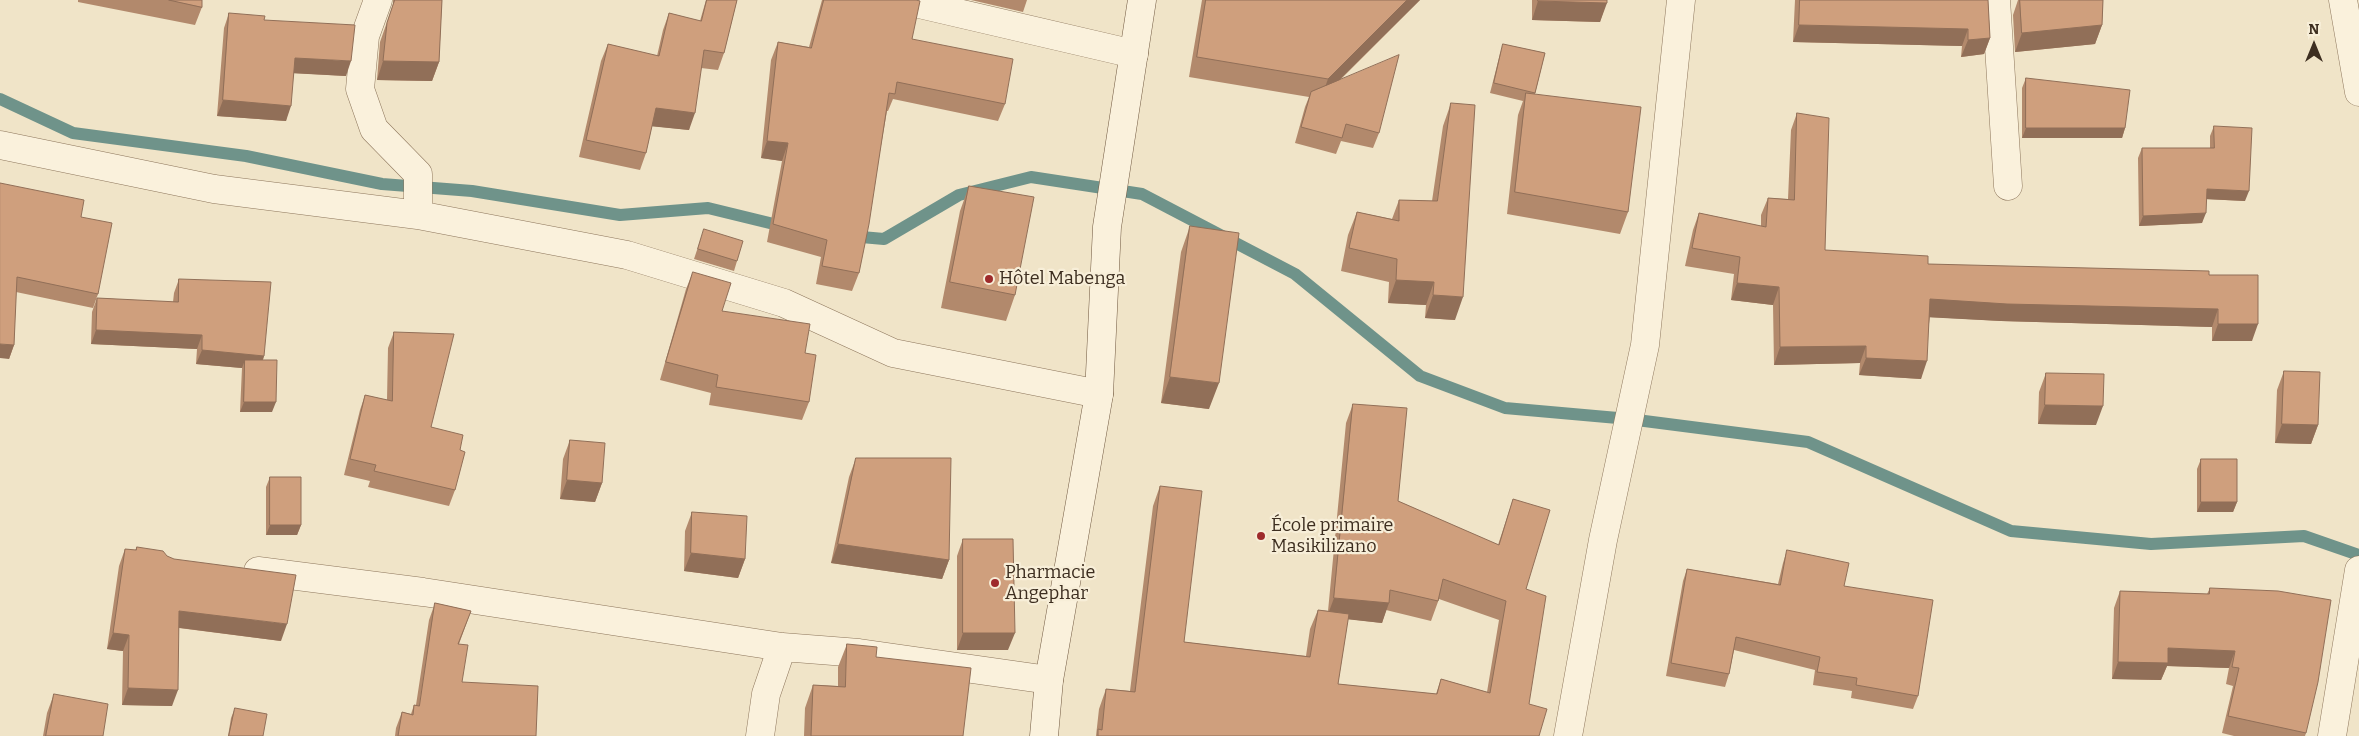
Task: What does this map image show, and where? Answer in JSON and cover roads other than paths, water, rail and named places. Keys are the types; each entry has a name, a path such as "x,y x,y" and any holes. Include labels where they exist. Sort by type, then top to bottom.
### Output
{"street":[{"path":"378,0 365,36 360,89 374,129 418,174 418,215"},
{"path":"902,0 1134,54"},
{"path":"1044,736 1049,680 1099,394 1107,227 1142,0"},
{"path":"1568,736 1603,540 1645,345 1681,0"},
{"path":"1996,0 2008,186"},
{"path":"2342,0 2359,92"},
{"path":"0,145 214,189 418,215 627,255 784,303 893,353 1099,394"},
{"path":"238,569 423,592 782,647 859,653 1049,680"},
{"path":"2332,736 2359,570"},
{"path":"760,736 766,694 782,647"}],"waterway":[{"path":"0,99 73,133 246,156 382,184 472,191 620,215 708,208 786,227"},
{"path":"850,236 884,239 959,195 1031,177 1142,194 1295,274 1420,376 1505,408 1629,419 1808,442 2011,531 2151,544 2304,536 2359,555"}],"place":[{"name":"Hôtel Mabenga","path":"989,279"},
{"name":"École primaire Masikilizano","path":"1261,536"},
{"name":"Pharmacie Angephar","path":"995,583"}]}
